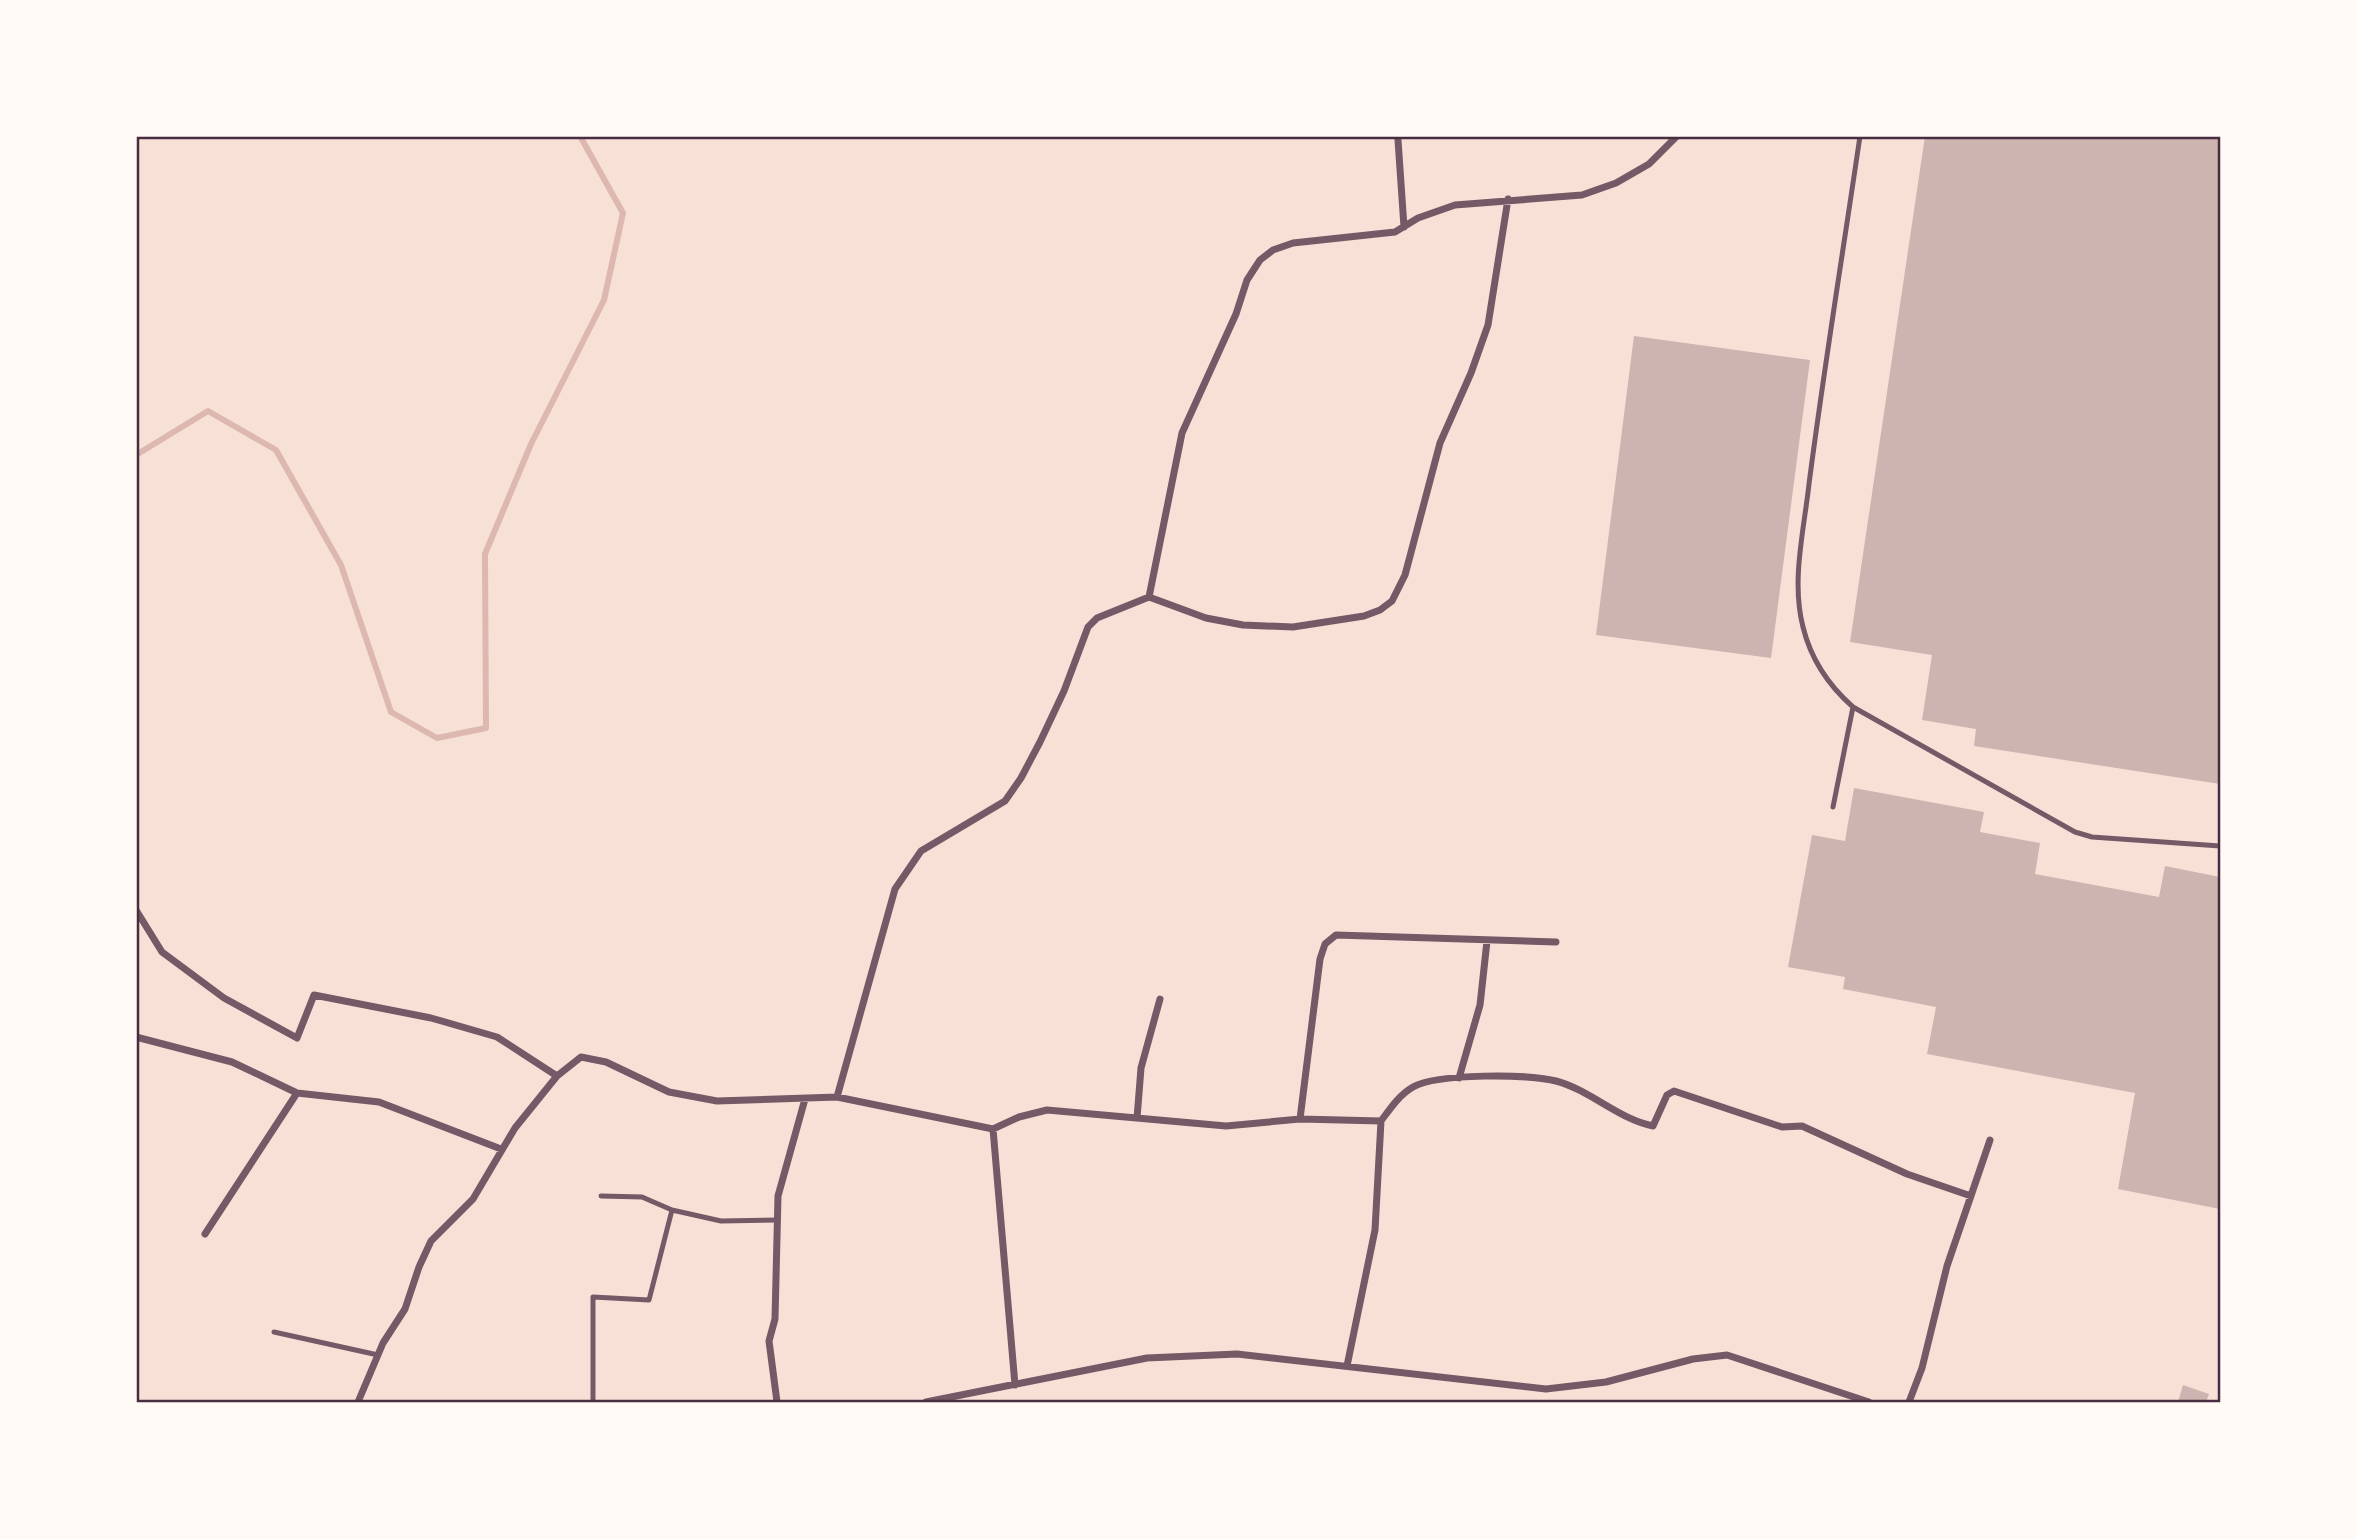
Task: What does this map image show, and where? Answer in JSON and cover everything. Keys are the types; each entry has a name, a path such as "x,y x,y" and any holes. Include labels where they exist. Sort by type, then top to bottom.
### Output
{"street":[{"path":"1149,597 1182,433 1236,314 1247,280 1260,260 1273,250 1293,243 1395,232 1439,209 1508,199 1582,195 1601,189 1649,164 1677,136"},
{"path":"1398,140 1404,226"},
{"path":"837,1097 895,889 921,851 1005,801 1021,778 1050,722 1088,627 1097,618 1149,597 1206,618 1242,625 1293,627 1364,616 1380,611 1392,601 1405,575 1440,443 1471,373 1488,324 1494,301 1508,199"},
{"path":"136,910 162,952 224,998 297,1038 314,996 431,1017 497,1037 557,1076"},
{"path":"1300,1119 1325,944 1336,935 1556,942"},
{"path":"1459,1078 1480,1006 1487,941"},
{"path":"1137,1118 1141,1068 1160,999"},
{"path":"136,1037 232,1062 297,1093 379,1102 413,1118 501,1149"},
{"path":"358,1402 378,1355 405,1309 431,1241 473,1199 501,1149 557,1076 581,1056 640,1076 669,1093 717,1101 837,1097 993,1129 1019,1117 1047,1110 1226,1126 1300,1119 1381,1121"},
{"path":"1347,1366 1374,1230 1381,1121 1395,1101 1413,1087 1434,1079 1513,1076 1556,1080 1653,1126 1667,1095 1674,1091 1782,1127 1802,1126 1907,1174 1971,1196"},
{"path":"205,1234 297,1093"},
{"path":"777,1402 769,1341 775,1319 778,1196 806,1099"},
{"path":"993,1129 1015,1385"},
{"path":"1909,1402 1922,1367 1947,1266 1990,1140"},
{"path":"926,1402 1147,1358 1237,1354 1524,1388 1566,1388 1606,1382 1703,1357 1727,1355 1869,1402"}],"lane":[{"path":"1860,136 1814,447 1798,578 1802,626 1817,665 1834,690 1853,707 2075,832 2092,837 2221,846"},
{"path":"1833,807 1853,707"},
{"path":"601,1196 642,1197 672,1210 721,1221 778,1220"},
{"path":"593,1402 593,1297 649,1300 672,1210"},
{"path":"274,1332 378,1355"}],"building":[{"path":"1925,136 2220,136 2220,784 1974,746 1976,729 1922,720 1932,655 1850,642"},
{"path":"1634,336 1810,360 1771,658 1596,635"},
{"path":"1854,788 1984,812 1980,832 2040,843 2035,874 2159,897 2165,866 2220,877 2220,1209 2118,1189 2135,1093 1927,1054 1936,1007 1843,989 1845,977 1788,967 1812,835 1845,841"},
{"path":"2183,1385 2209,1394 2206,1402 2178,1402"}],"waterway":[{"path":"136,455 208,411 276,450 341,565 391,712 437,738 486,728 485,554 531,444 604,300 623,213 580,136"}]}
